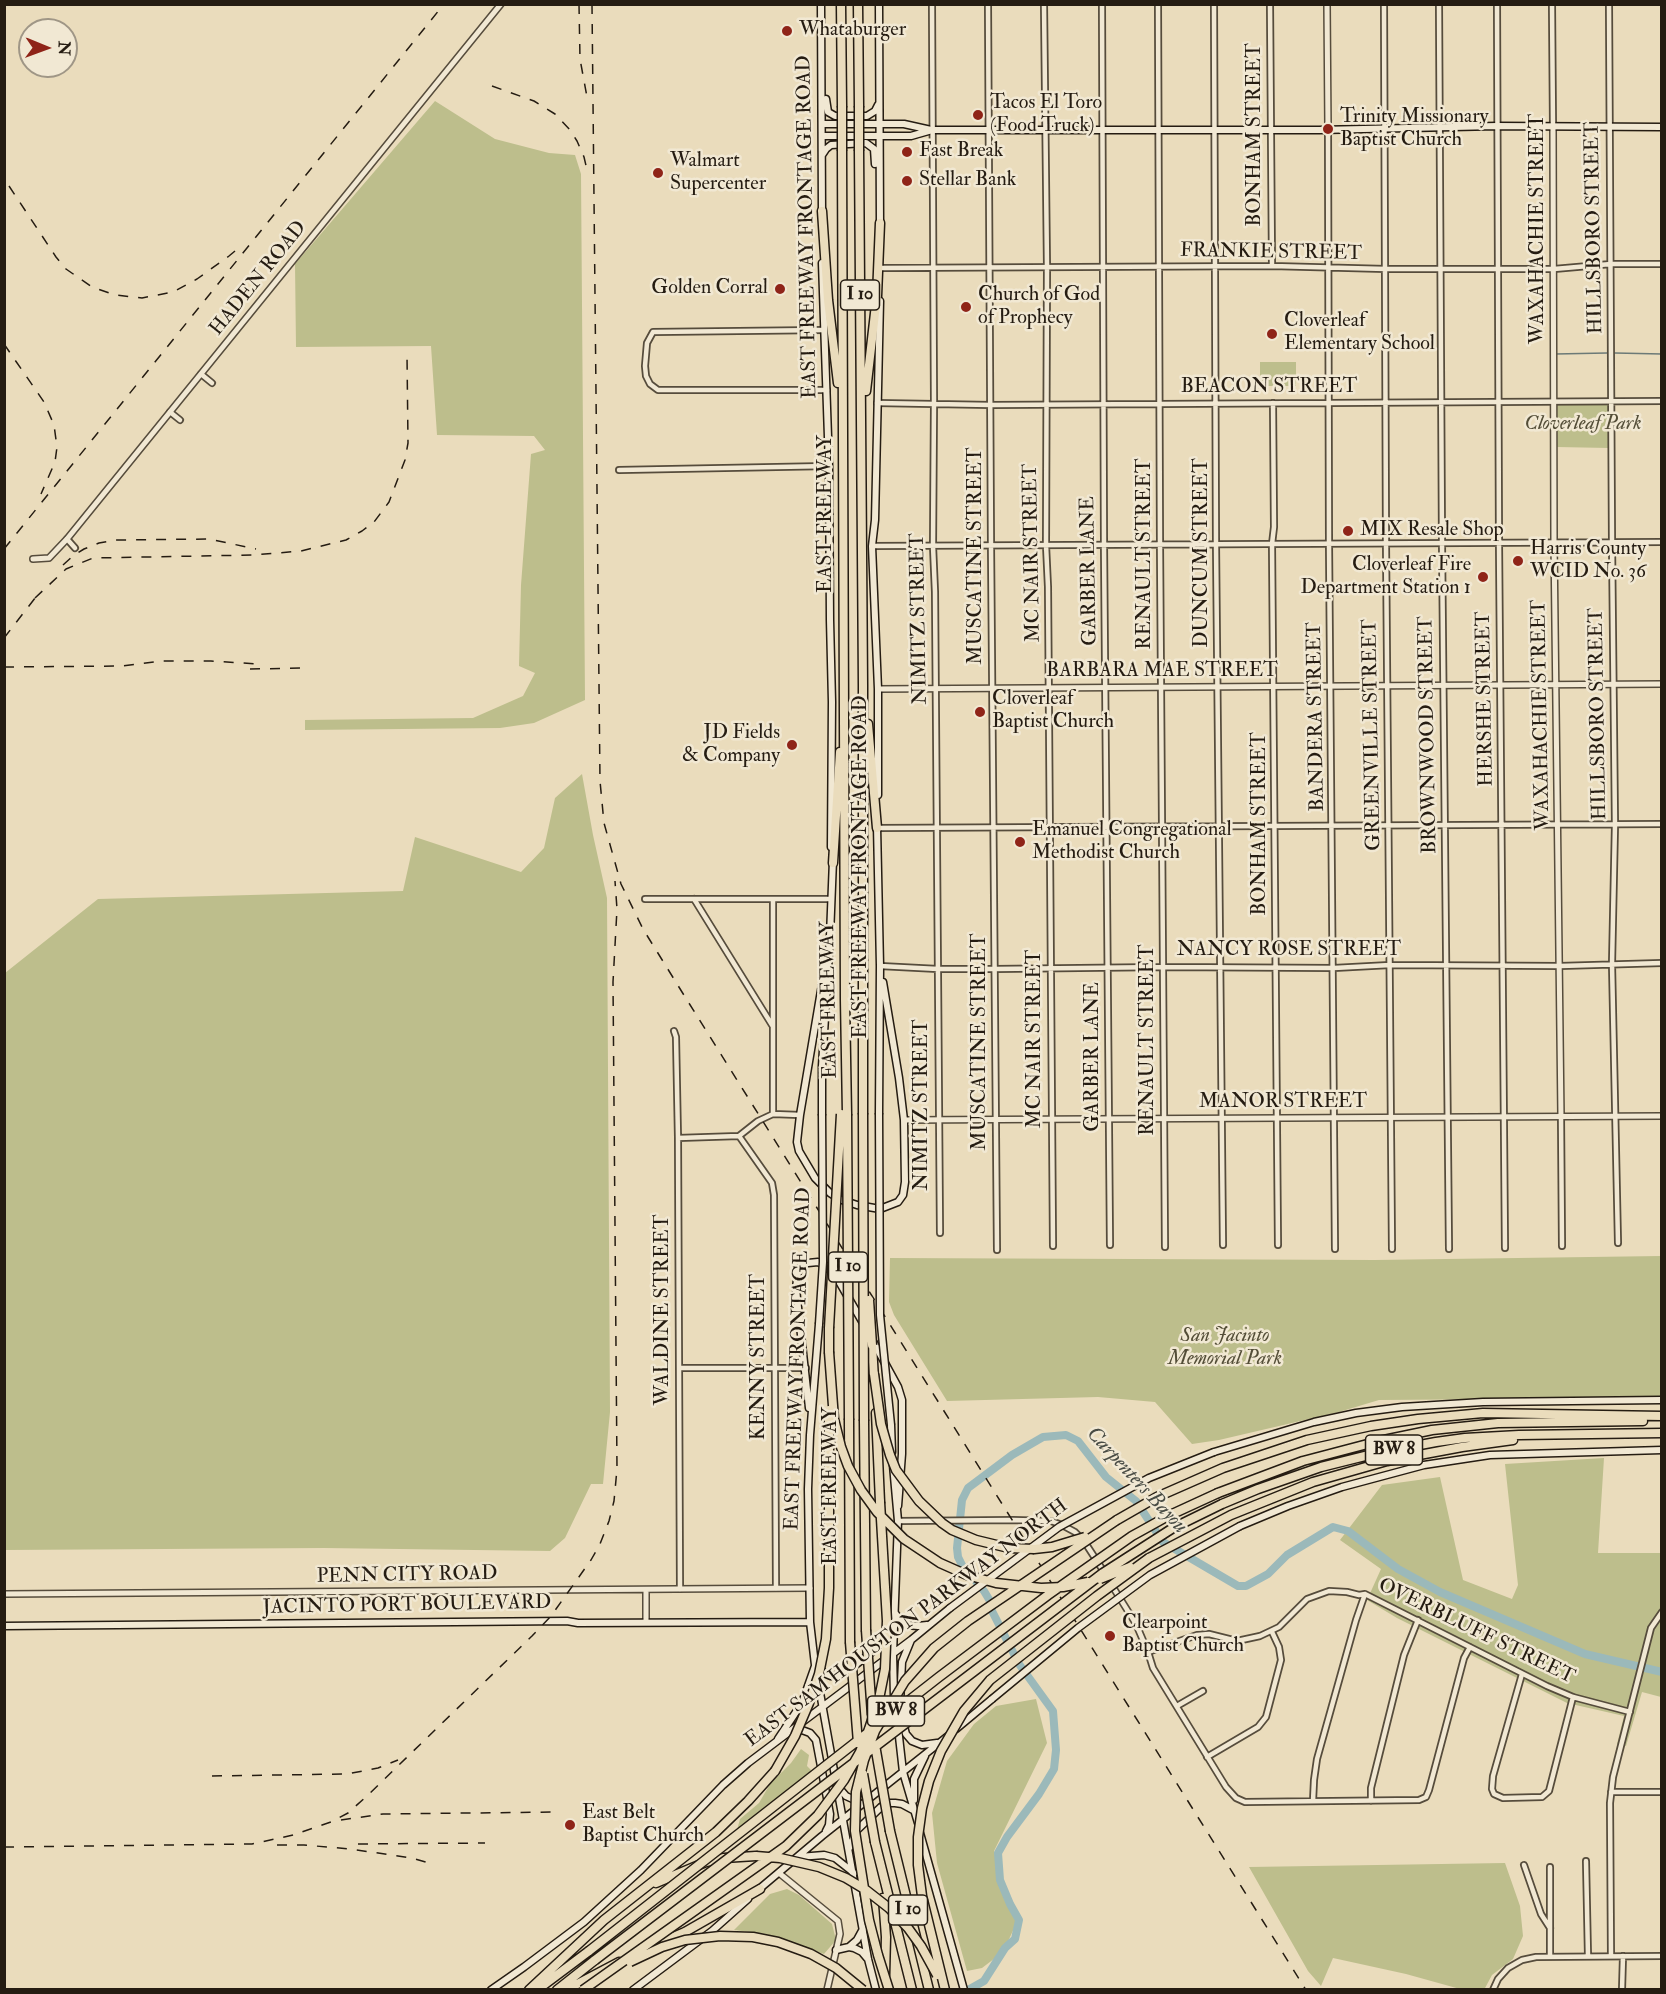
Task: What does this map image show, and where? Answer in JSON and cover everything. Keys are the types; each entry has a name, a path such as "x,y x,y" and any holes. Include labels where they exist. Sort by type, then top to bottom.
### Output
{"highway":[{"name":"EAST FREEWAY","path":"841,4 845,688 844,1114 850,1642 859,1746 875,1842 912,1989"},
{"name":"EAST FREEWAY","path":"859,4 866,1630 875,1741 890,1831 929,1989"},
{"path":"822,210 828,300 843,424"},
{"path":"862,439 877,297 880,223"},
{"path":"863,685 878,828"},
{"path":"833,863 845,688"},
{"path":"529,1989 582,1939 716,1832 748,1801 775,1771 795,1736 809,1703 819,1674 826,1639 829,1588 831,1264 844,1114"},
{"path":"583,1989 793,1840 825,1807 860,1752 879,1699 885,1669 887,1640 874,1374 864,1237"},
{"path":"829,1352 834,1419 841,1447 861,1490 881,1517 904,1539 930,1557 957,1571 1011,1586 1063,1587 1092,1582 1149,1558 1223,1518 1330,1476 1426,1453 1573,1434"},
{"path":"874,1374 881,1424 896,1470 918,1501 952,1530 993,1545 1021,1549 1043,1548 1078,1540 1157,1497 1209,1473 1272,1450 1324,1436 1406,1420 1483,1413 1662,1416"},
{"name":"BW 8","path":"537,1989 1041,1600 1132,1536 1168,1516 1218,1493 1303,1461 1432,1430 1497,1423 1662,1421"},
{"name":"BW 8","path":"557,1989 1103,1573 1156,1538 1222,1504 1321,1467 1407,1447 1464,1438 1662,1433"},
{"path":"889,1989 869,1920 855,1831 856,1792 864,1760 875,1731 904,1681 934,1648 968,1622 1117,1520"},
{"path":"944,1989 922,1896 918,1857 919,1828 924,1800 941,1751 964,1711 990,1680 1149,1558"},
{"path":"642,1890 676,1873 724,1858 756,1856 780,1858 819,1866 846,1878 889,1908 912,1933 944,1989"},
{"path":"879,1859 886,1937 885,1989"},
{"path":"566,1989 598,1971 685,1932 760,1889"},
{"path":"583,1989 662,1947 695,1938 720,1935 766,1939 801,1950 836,1968 862,1989"}],"main road":[{"name":"EAST FREEWAY FRONTAGE ROAD","path":"821,4 824,330 830,466 832,702 830,841 833,863 822,1066 823,1262 808,1488 810,1622 815,1665 868,1959 876,1989"},
{"name":"EAST FREEWAY FRONTAGE ROAD","path":"879,4 881,268 872,546 878,689 880,1315 891,1425 894,1490 898,1512 893,1684 903,1772 964,1989"},
{"path":"822,80 826,109 835,117 872,114 877,108 879,92"},
{"path":"822,124 911,124 932,130"},
{"path":"822,136 911,135 932,130 1662,127"},
{"path":"822,156 831,145 869,144 874,149 876,176 880,185"},
{"path":"830,936 797,1142 799,1151 815,1178 838,1199 880,1209 890,1207 903,1195 904,1120 894,1044 880,966"},
{"path":"810,1435 806,1368 796,1279 798,1270 803,1265 818,1262 826,1266 837,1278 901,1393 902,1454 898,1512"},
{"name":"EAST SAM HOUSTON PARKWAY NORTH","path":"491,1989 584,1922 748,1763 1059,1527 1149,1478 1214,1452 1314,1422 1356,1413 1402,1407 1483,1402 1662,1400"},
{"name":"BW 8","path":"633,1989 712,1931 822,1836 1078,1628 1150,1575 1240,1526 1342,1487 1424,1465 1490,1455 1662,1450"},
{"path":"894,1612 906,1625 930,1624"},
{"name":"JACINTO PORT BOULEVARD","path":"4,1626 567,1621 578,1623 810,1622"},
{"path":"774,1744 802,1703 815,1665 827,1675 844,1674 885,1642 894,1628"},
{"path":"911,1640 902,1662 900,1703 906,1734 912,1741 922,1745 940,1742"},
{"path":"869,1671 883,1675 893,1684"},
{"path":"785,1736 802,1730 810,1733 816,1740 830,1814 829,1825 822,1836"},
{"path":"849,1849 856,1831 880,1807 888,1803 895,1803 914,1809 914,1779 928,1752"},
{"path":"838,1788 852,1799 865,1802"},
{"path":"799,1857 824,1855 835,1858 854,1874"},
{"path":"849,1947 857,1940 863,1928"},
{"path":"836,1950 849,1947 858,1949 868,1959"}],"street":[{"name":"HADEN ROAD","path":"33,559 49,558 67,539 501,4"},
{"name":"NIMITZ STREET","path":"932,4 933,546 940,1233"},
{"name":"MUSCATINE STREET","path":"988,4 997,1250"},
{"name":"MC NAIR STREET","path":"1044,4 1047,267 1046,545 1053,1246"},
{"name":"GARBER LANE","path":"1102,4 1110,1245"},
{"name":"RENAULT STREET","path":"1158,4 1165,1247"},
{"name":"DUNCUM STREET","path":"1214,4 1216,544 1223,1245"},
{"name":"BONHAM STREET","path":"1270,4 1272,266"},
{"name":"BANDERA STREET","path":"1327,4 1335,1249"},
{"name":"GREENVILLE STREET","path":"1384,4 1392,1249"},
{"name":"BROWNWOOD STREET","path":"1439,4 1449,1249"},
{"name":"HERSHE STREET","path":"1497,4 1505,1248"},
{"name":"WAXAHACHIE STREET","path":"1552,4 1554,542 1562,1246"},
{"name":"HILLSBORO STREET","path":"1610,4 1615,825 1612,964 1618,1243"},
{"name":"FRANKIE STREET","path":"881,268 1329,266 1386,269 1554,269 1611,264 1662,264"},
{"path":"824,330 653,332 647,343 645,366 650,384 658,390 827,390"},
{"path":"201,374 212,383"},
{"name":"BEACON STREET","path":"877,403 1105,405 1662,401"},
{"name":"BONHAM STREET","path":"1273,403 1274,527 1272,544 1278,1245"},
{"path":"170,412 180,420"},
{"path":"619,470 830,466"},
{"path":"67,539 75,548"},
{"path":"872,546 1662,542"},
{"name":"BARBARA MAE STREET","path":"878,689 1662,684"},
{"path":"878,828 1662,825"},
{"path":"645,899 831,899"},
{"path":"694,899 772,1025"},
{"path":"773,899 773,1114"},
{"name":"NANCY ROSE STREET","path":"880,966 938,969 1334,968 1390,965 1560,966 1662,963"},
{"name":"WALDINE STREET","path":"674,1031 678,1138 680,1589"},
{"path":"678,1138 739,1136 758,1121 773,1114 800,1114"},
{"name":"MANOR STREET","path":"904,1120 1662,1116"},
{"name":"KENNY STREET","path":"739,1136 772,1183 774,1195 776,1588"},
{"path":"679,1368 806,1368"},
{"path":"898,1521 1041,1520 1062,1525 1076,1533 1092,1553 1136,1624 1153,1668 1207,1757 1229,1791 1240,1800 1419,1800 1426,1797 1464,1658 1470,1647"},
{"name":"PENN CITY ROAD","path":"4,1594 810,1588"},
{"path":"646,1590 646,1623"},
{"name":"OVERBLUFF STREET","path":"1148,1652 1197,1635 1209,1634 1237,1641 1255,1638 1272,1632 1303,1602 1317,1595 1329,1591 1365,1594 1522,1674 1573,1697 1629,1712"},
{"path":"1313,1801 1317,1759 1365,1594"},
{"path":"1611,1956 1611,1792 1651,1628 1662,1611"},
{"path":"1371,1800 1371,1788 1398,1677 1418,1620"},
{"path":"1207,1757 1258,1727 1266,1717 1281,1660 1279,1647 1272,1632"},
{"path":"1522,1674 1493,1776 1494,1794 1503,1798 1546,1795 1549,1791 1573,1697"},
{"path":"1177,1706 1203,1691"},
{"path":"1611,1792 1662,1792"},
{"path":"1586,1861 1588,1956"},
{"path":"1524,1864 1541,1914 1550,1928"},
{"path":"1550,1867 1550,1956"},
{"path":"779,1873 836,1919 840,1928 827,1989"},
{"path":"1622,1989 1623,1956"},
{"path":"1493,1989 1505,1971 1517,1963 1536,1957 1662,1956"}],"green space":[{"path":"435,101 495,139 549,153 575,155 581,174 585,700 534,723 500,728 305,730 305,720 473,718 523,696 535,673 519,666 521,585 531,454 545,450 534,436 437,435 431,346 296,347 295,264"},
{"path":"1260,362 1296,362 1296,386 1260,386"},
{"name":"Cloverleaf Park","path":"1607,402 1609,405 1609,448 1557,447 1556,405 1558,403"},
{"path":"582,774 607,898 610,1412 603,1484 591,1484 565,1538 550,1551 324,1548 5,1550 5,973 98,899 403,891 415,837 521,872 544,848 555,798"},
{"name":"San Jacinto Memorial Park","path":"1661,1256 1661,1398 1379,1400 1339,1412 1219,1440 1192,1444 1155,1402 1098,1397 947,1401 894,1315 889,1302 890,1258 1375,1260"},
{"path":"1604,1458 1598,1553 1661,1553 1661,1697 1642,1692 1626,1746 1617,1744 1624,1716 1567,1703 1397,1618 1367,1600 1381,1569 1340,1540 1382,1485 1440,1477 1463,1580 1512,1599 1518,1585 1505,1464"},
{"path":"1036,1699 1047,1743 994,1851 1006,1901 1017,1922 1003,1952 982,1968 967,1971 937,1863 932,1813 947,1761 974,1724 996,1706"},
{"path":"801,1749 809,1755 807,1766 812,1771 737,1830 740,1819 759,1803 770,1784"},
{"path":"1505,1863 1520,1906 1523,1936 1513,1959 1492,1975 1484,1990 1460,1989 1333,1958 1321,1986 1308,1971 1249,1867"},
{"path":"787,1889 799,1895 832,1924 836,1940 824,1954 766,1934 734,1930 770,1894"}],"waterway":[{"path":"1555,354 1607,353"},
{"path":"1615,353 1662,354"},
{"name":"Carpenters Bayou","path":"968,1990 984,1981 1005,1948 1015,1939 1019,1920 1000,1880 998,1853 1054,1769 1056,1750 1053,1711 1019,1664 984,1591 958,1557 962,1500 968,1488 1012,1455 1043,1437 1066,1435 1078,1441 1106,1477 1136,1501 1163,1542 1238,1586 1246,1586 1268,1574 1287,1555 1333,1527 1348,1531 1398,1569 1440,1592 1585,1654 1662,1672"}],"railway":[{"path":"4,549 444,4"},
{"path":"579,4 580,59 587,97"},
{"path":"592,4 600,781 604,823 621,884 643,929 682,992 1306,1990"},
{"path":"492,86 534,101 555,114 577,141 588,174"},
{"path":"9,186 66,269 92,287 115,295 142,298 173,292 197,279 241,246"},
{"path":"4,344 44,402 54,425 57,447 55,462 41,494"},
{"path":"35,598 66,569 93,558 253,555 301,551 346,540 362,531 374,522 389,502 405,460 408,443 407,355"},
{"path":"63,565 84,549 116,540 209,539 256,549"},
{"path":"4,638 39,593"},
{"path":"4,667 121,666 162,661 258,664"},
{"path":"250,669 304,668"},
{"path":"4,1847 252,1844 293,1835 331,1822 348,1813 368,1795 532,1636 551,1616 591,1560 609,1521 614,1501 617,1469 613,982 617,909 615,881"},
{"path":"212,1776 347,1774 378,1768 398,1760"},
{"path":"341,1820 383,1814 560,1812"},
{"path":"358,1844 485,1843"},
{"path":"277,1845 350,1849 412,1858 432,1864"}],"place":[{"name":"Whataburger","path":"787,31"},
{"name":"Tacos El Toro (Food Truck)","path":"978,115"},
{"name":"Trinity Missionary Baptist Church","path":"1328,129"},
{"name":"Fast Break","path":"907,152"},
{"name":"Walmart Supercenter","path":"658,173"},
{"name":"Stellar Bank","path":"907,181"},
{"name":"Golden Corral","path":"780,289"},
{"name":"Church of God of Prophecy","path":"966,307"},
{"name":"Cloverleaf Elementary School","path":"1272,334"},
{"name":"MIX Resale Shop","path":"1348,531"},
{"name":"Harris County WCID No. 36","path":"1518,561"},
{"name":"Cloverleaf Fire Department Station 1","path":"1483,577"},
{"name":"Cloverleaf Baptist Church","path":"980,712"},
{"name":"JD Fields & Company","path":"792,745"},
{"name":"Emanuel Congregational Methodist Church","path":"1020,842"},
{"name":"Clearpoint Baptist Church","path":"1110,1636"},
{"name":"East Belt Baptist Church","path":"570,1825"}]}
